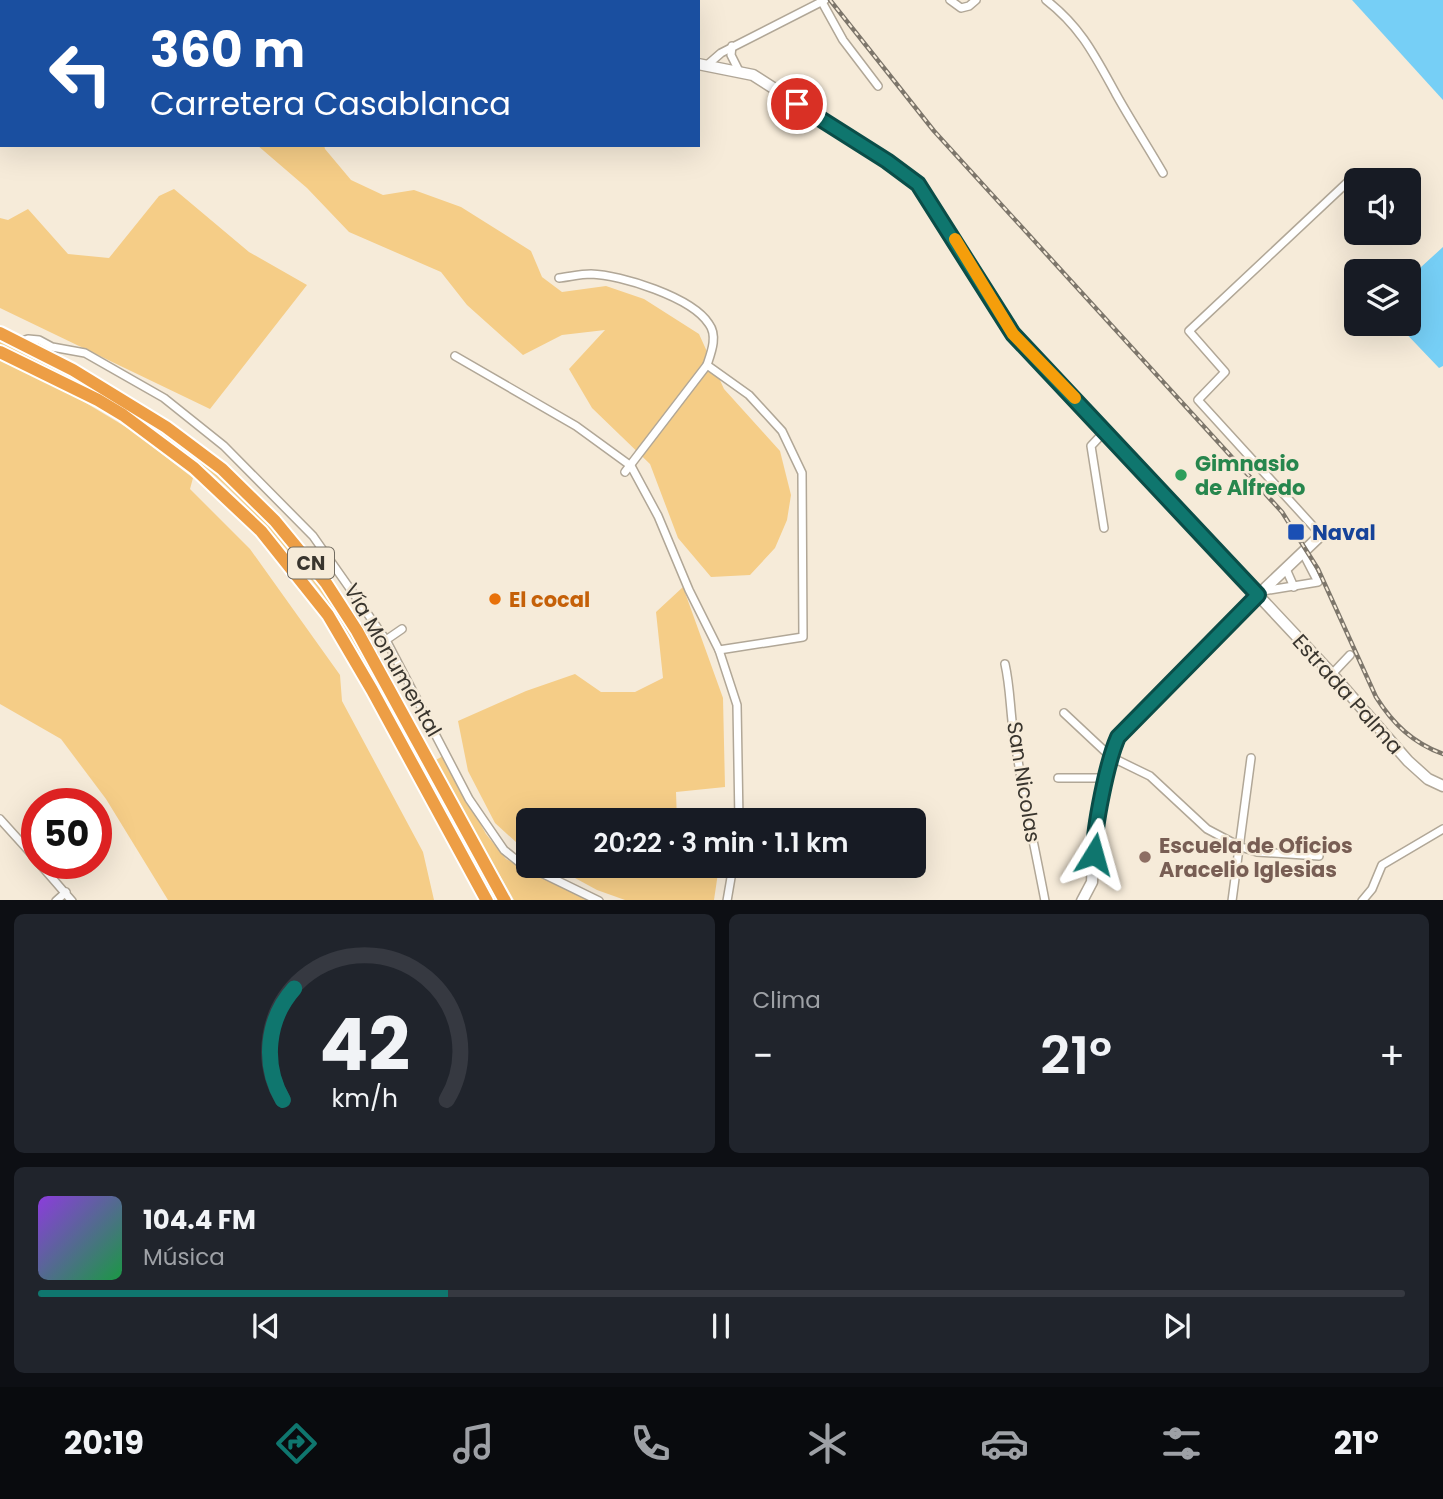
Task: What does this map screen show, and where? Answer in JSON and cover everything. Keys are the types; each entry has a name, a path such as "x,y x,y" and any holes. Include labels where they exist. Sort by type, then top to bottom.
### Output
{"highway":[{"name":"Vía Monumental","path":"0,332 128,402 185,440 240,485 303,553 357,631 504,900"},
{"name":"Vía Monumental","path":"0,352 123,415 194,468 261,531 328,615 372,690 485,900"}],"main road":[{"name":"Estrada Palma","path":"702,65 752,75 887,161 918,184 1013,334 1260,593 1408,761 1429,779 1443,786"},
{"path":"1083,900 1092,882 1094,840 1111,757 1118,737 1321,535"}],"street":[{"path":"950,0 961,8 976,0"},
{"path":"1046,0 1079,30 1095,53 1163,173"},
{"path":"702,65 732,46 824,1 843,40 878,86"},
{"path":"732,46 731,55 739,71"},
{"path":"1321,535 1198,400 1226,372 1189,331 1344,186"},
{"path":"559,278 593,274 648,286 689,305 710,325 714,347 706,365 628,469"},
{"path":"19,342 39,340 52,347 85,353 164,398 224,446 313,536 386,640 470,799 504,850 519,862 597,900"},
{"path":"455,356 576,426 628,469 658,516 689,590 719,650 737,705 739,808"},
{"path":"706,365 749,395 782,431 802,472 803,638 719,650"},
{"path":"1104,528 1091,446 1105,431"},
{"path":"1260,593 1318,582 1303,553"},
{"path":"1286,569 1294,587"},
{"path":"386,640 402,629"},
{"path":"1332,674 1350,655"},
{"name":"San Nicolas","path":"1005,664 1011,689 1013,726 1045,900"},
{"path":"1064,713 1111,757 1150,776 1207,829 1241,846 1274,854 1319,856"},
{"path":"1232,900 1251,758"},
{"path":"1058,778 1107,778"},
{"path":"0,819 21,842"},
{"path":"1363,900 1372,889 1380,869 1389,861 1443,829"},
{"path":"727,900 731,878"},
{"path":"54,879 71,900"},
{"path":"57,900 66,892"}],"shaded area":[{"path":"259,147 324,147 351,180 383,195 414,190 461,207 531,251 542,277 562,292 606,286 644,299 699,334 724,389 780,451 791,495 787,520 775,548 750,575 711,577 678,538 650,464 592,408 569,369 605,330 562,335 523,355 467,305 441,272 349,232 307,188"},
{"path":"174,189 249,252 307,285 210,409 0,308 0,218 8,220 28,209 68,254 109,258 159,196"},
{"path":"0,337 82,380 163,431 201,459 270,523 315,577 341,616 500,900 494,900 371,672 341,623 320,591 274,535 224,484 173,442 88,389 0,344"},
{"path":"0,360 56,385 131,430 193,478 190,489 250,549 340,675 342,701 423,852 434,900 168,900 112,809 112,788 98,788 61,739 0,704"},
{"path":"683,587 723,698 725,787 676,792 677,808 516,808 516,842 495,823 468,771 458,721 526,691 575,674 601,692 635,692 663,678 656,612"},
{"path":"443,756 486,834 506,859 516,864 516,878 544,878 589,900 514,900 434,761"},
{"path":"575,878 717,878 714,900 625,900 597,890"}],"water":[{"path":"1352,0 1443,0 1443,100"},
{"path":"1443,247 1443,366 1439,368 1408,336 1421,336 1421,267"}],"railway":[{"path":"830,0 934,131 1282,512 1318,569 1376,697 1389,716 1405,731 1422,744 1443,754"}],"slow traffic":[{"path":"955,239 1013,334 1075,398"}],"place":[{"name":"Gimnasio de Alfredo","path":"1181,475"},
{"name":"Naval","path":"1296,532"},
{"name":"El cocal","path":"495,599"},
{"name":"Escuela de Oficios Aracelio Iglesias","path":"1145,857"}],"route":[{"path":"797,104 918,184 1013,334 1258,595 1118,737 1113,747 1094,840 1094,854"}]}
